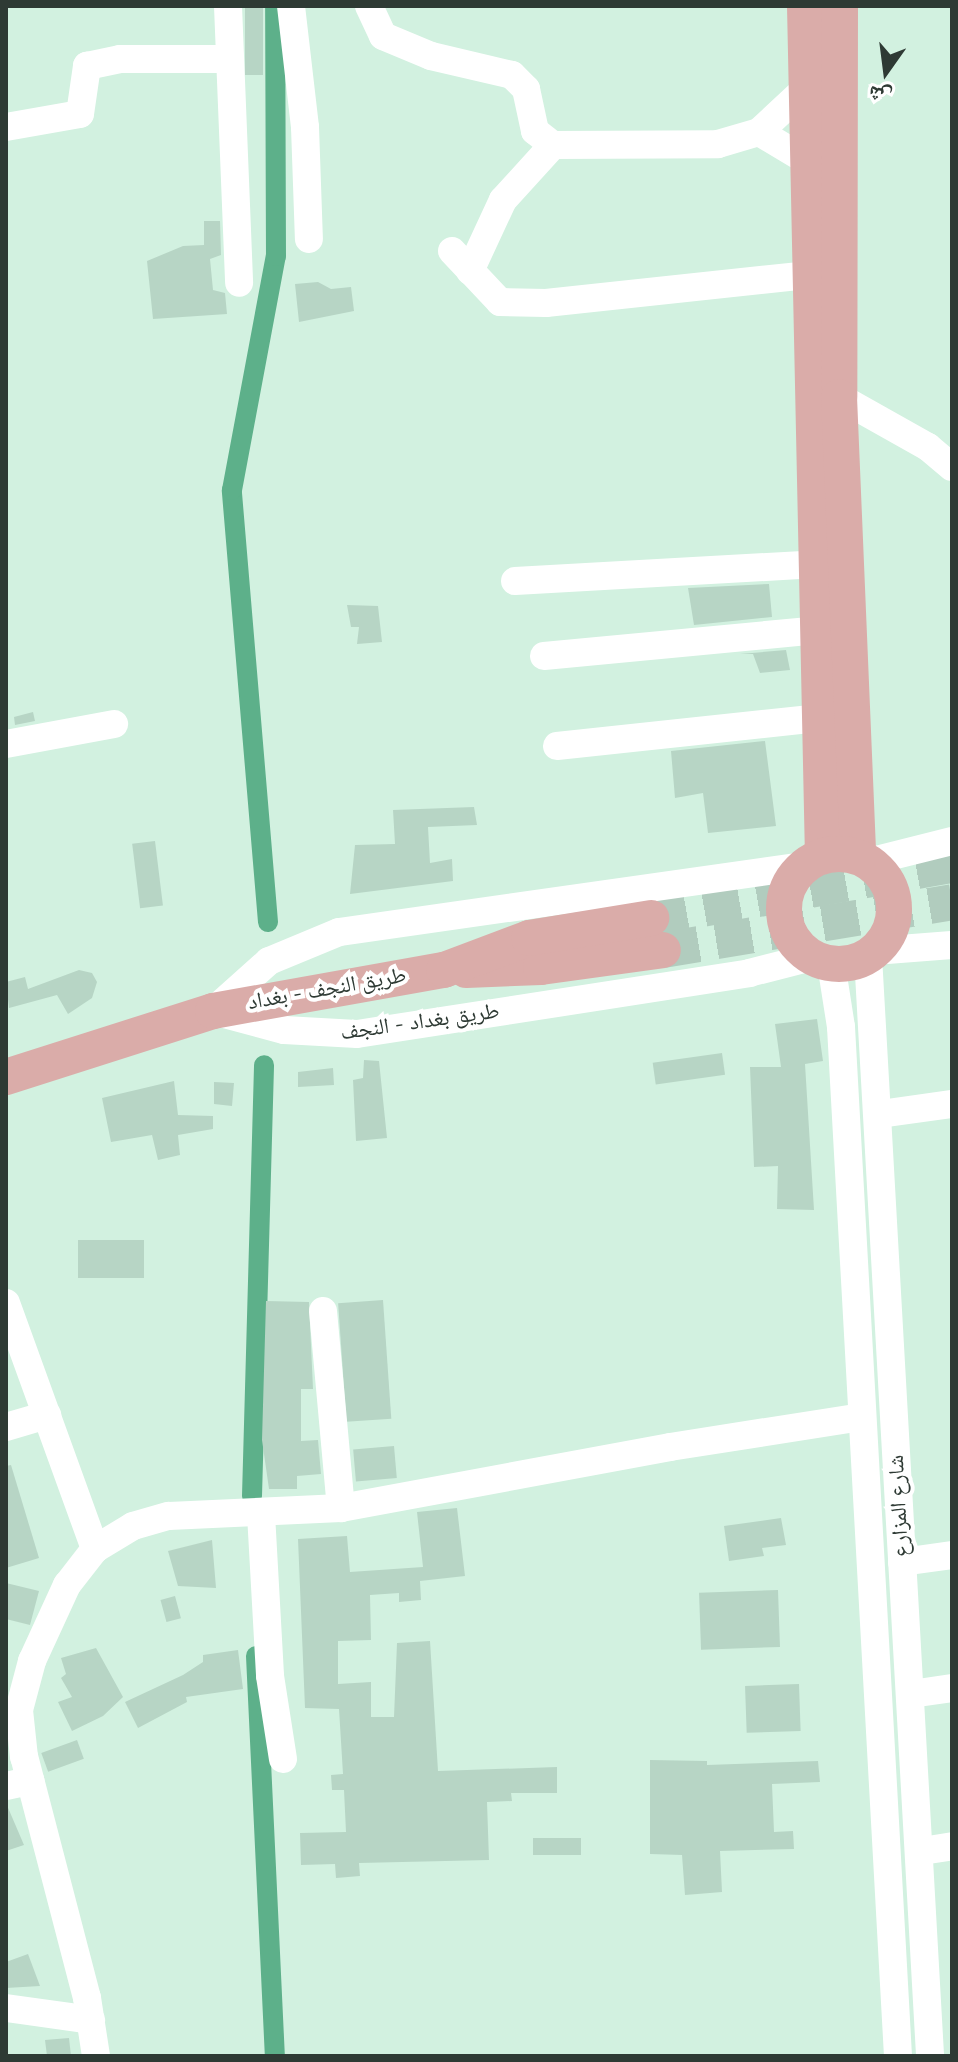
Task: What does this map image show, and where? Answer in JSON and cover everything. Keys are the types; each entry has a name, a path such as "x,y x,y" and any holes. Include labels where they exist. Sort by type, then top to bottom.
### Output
{"main road":[{"path":"805,6 804,90 821,718 838,860"},
{"path":"838,860 840,6"},
{"path":"838,860 885,878 893,899 893,922 871,953 822,960 794,942 783,908 788,885 838,860"},
{"name":"طريق بغداد - النجف","path":"444,970 541,967 657,934"},
{"name":"طريق النجف - بغداد","path":"6,1077 213,1011 444,970"}],"street":[{"path":"228,6 239,283"},
{"path":"291,6 305,127 309,239"},
{"path":"369,6 383,36 431,56 512,75 526,89 535,131 553,145 718,144 759,132 804,90"},
{"path":"6,127 80,114 87,66 120,59 229,59"},
{"path":"759,132 806,160"},
{"path":"553,145 503,200 461,261 500,302 546,303 810,275"},
{"path":"839,397 928,447 952,467"},
{"path":"515,581 817,564"},
{"path":"544,656 818,630"},
{"path":"557,746 821,718"},
{"path":"6,744 114,724"},
{"path":"213,1011 269,961 339,932 952,841"},
{"path":"871,953 952,945"},
{"name":"شارع المزارع","path":"871,953 902,1562 922,1851 930,2056"},
{"name":"شارع المزارع","path":"822,960 841,1027 898,2056"},
{"name":"طريق بغداد - النجف","path":"213,1011 284,1030 357,1034 822,960"},
{"path":"880,1114 952,1104"},
{"path":"6,1303 95,1549"},
{"path":"323,1311 341,1508"},
{"path":"6,1427 47,1415"},
{"path":"96,2056 91,2020 18,1783 13,1711 67,1585 95,1549 133,1526 169,1516 341,1508 670,1447 862,1417"},
{"path":"261,1514 270,1676 283,1759"},
{"path":"902,1562 952,1555"},
{"path":"911,1694 952,1688"},
{"path":"882,1759 903,1766 915,1755"},
{"path":"885,1814 904,1801 919,1809"},
{"path":"922,1851 952,1846"},
{"path":"6,2008 91,2020"}],"building":[{"path":"245,6 263,6 263,75 245,75"},
{"path":"204,221 220,221 221,255 210,259 213,290 225,293 227,314 153,319 147,261 183,246 204,245"},
{"path":"318,282 331,289 351,287 354,311 299,322 295,284"},
{"path":"769,584 772,617 694,625 688,588"},
{"path":"347,605 378,606 382,642 357,644 359,627 351,627"},
{"path":"786,650 790,670 760,673 753,654 740,654"},
{"path":"33,712 35,721 15,725 14,717"},
{"path":"765,741 776,826 708,833 703,793 675,798 671,751"},
{"path":"474,807 477,825 428,827 430,863 452,859 453,881 350,894 355,845 395,844 393,810"},
{"path":"155,841 163,906 140,908 132,844"},
{"path":"79,970 92,973 97,982 92,998 68,1014 57,995 9,1008 6,982 25,977 28,989"},
{"path":"817,1019 823,1061 805,1064 814,1210 777,1209 778,1166 754,1167 750,1067 781,1067 775,1024"},
{"path":"722,1053 725,1075 656,1085 653,1063"},
{"path":"364,1060 379,1061 387,1138 356,1141 353,1080 363,1078"},
{"path":"333,1068 334,1085 298,1087 298,1072"},
{"path":"174,1081 178,1115 213,1116 213,1129 178,1135 180,1155 158,1160 152,1135 111,1142 102,1098"},
{"path":"214,1082 234,1083 232,1106 214,1104"},
{"path":"78,1240 144,1240 144,1278 78,1278"},
{"path":"383,1300 391,1419 346,1422 338,1303"},
{"path":"266,1301 309,1302 313,1389 301,1389 301,1441 318,1440 321,1474 297,1476 297,1489 269,1489 262,1440"},
{"path":"394,1446 397,1478 356,1481 353,1450"},
{"path":"11,1465 39,1558 6,1568 6,1466"},
{"path":"457,1508 465,1576 420,1581 421,1600 399,1602 399,1593 370,1595 371,1640 338,1641 338,1684 371,1682 371,1717 394,1717 397,1643 430,1641 438,1771 557,1767 557,1793 511,1793 512,1801 487,1802 489,1860 359,1863 360,1876 336,1878 335,1864 301,1865 300,1833 346,1832 344,1790 332,1790 331,1775 343,1774 339,1709 305,1708 298,1539 347,1536 350,1572 423,1567 417,1512"},
{"path":"781,1518 786,1545 762,1548 764,1556 729,1561 724,1526"},
{"path":"212,1540 216,1588 178,1586 168,1551"},
{"path":"6,1583 39,1591 30,1625 6,1619"},
{"path":"778,1590 780,1647 701,1650 699,1593"},
{"path":"175,1596 181,1618 166,1622 161,1600"},
{"path":"96,1648 123,1697 103,1716 72,1731 58,1702 72,1697 61,1678 66,1674 61,1658"},
{"path":"238,1650 243,1689 186,1697 187,1702 138,1728 125,1702 183,1675 203,1662 203,1655"},
{"path":"799,1684 801,1731 747,1733 745,1686"},
{"path":"77,1740 84,1759 48,1772 41,1753"},
{"path":"650,1760 707,1761 707,1765 818,1761 820,1782 772,1784 774,1832 793,1831 794,1849 720,1851 722,1892 685,1895 682,1855 650,1854"},
{"path":"6,1803 24,1845 6,1851"},
{"path":"533,1838 581,1838 581,1855 533,1855"},
{"path":"28,1954 40,1986 6,1988 6,1962"},
{"path":"69,2038 71,2056 47,2056 45,2040"}],"waterway":[{"path":"268,922 232,490 276,256 275,6"},
{"path":"252,1496 264,1065"},
{"path":"256,1656 275,2056"}],"tunnel":[{"path":"651,918 952,865"},
{"path":"663,950 952,902"}]}
